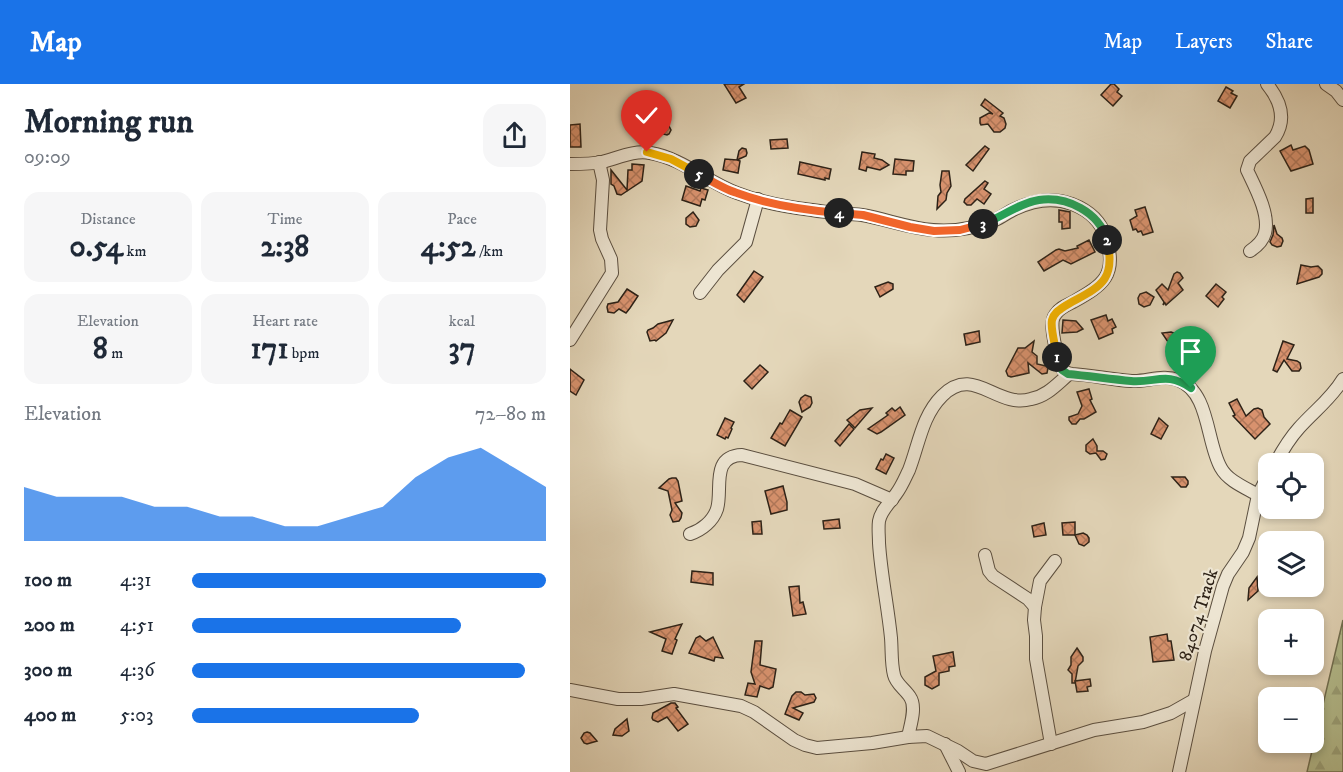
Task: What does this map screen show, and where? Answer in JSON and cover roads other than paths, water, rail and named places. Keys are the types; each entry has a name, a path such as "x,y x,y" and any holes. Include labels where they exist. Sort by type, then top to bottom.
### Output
{"street":[{"path":"1250,251 1264,236 1266,225 1262,204 1247,166 1275,137 1280,121 1278,99 1267,84"},
{"path":"1326,84 1343,100"},
{"path":"570,164 598,162 633,153 647,152 671,159 736,193 812,210 863,215 934,231 960,230 996,219 1040,200 1060,201 1082,208 1100,225 1106,236 1111,261 1105,278 1094,290 1062,308 1054,316 1052,323 1062,370 1068,374 1135,381 1171,378 1184,383 1200,401 1222,469 1229,477 1258,495"},
{"path":"570,340 613,268 600,230 603,180 598,162"},
{"path":"700,293 718,270 746,242 758,199"},
{"path":"908,737 912,703 895,678 881,569 879,520 903,484 922,428 937,402 948,392 960,385 973,385 981,386 1010,400 1030,400 1049,391 1068,374"},
{"path":"1282,453 1297,430 1328,400 1343,379"},
{"path":"690,534 705,527 714,515 719,500 721,470 725,462 737,455 855,484 892,500"},
{"name":"84074 Track","path":"1179,772 1205,651 1223,585 1249,538 1258,495"},
{"path":"985,555 993,576 1031,601 1035,607"},
{"path":"1051,744 1036,659 1034,620 1040,581 1055,561"},
{"path":"570,690 618,699 641,699 674,694 741,706 754,712 794,740 817,748 927,736 973,761 986,764 1094,730 1143,722 1171,713 1194,700"},
{"path":"945,744 959,772"}]}
